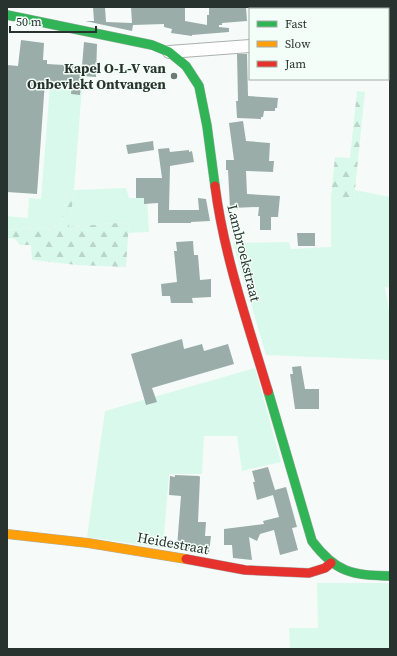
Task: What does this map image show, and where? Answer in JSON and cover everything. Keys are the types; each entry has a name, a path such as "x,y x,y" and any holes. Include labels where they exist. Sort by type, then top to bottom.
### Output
{"street":[{"name":"Lambroekstraat","path":"7,15 152,45 169,52 186,66 200,86 207,126 219,218 232,270 312,541 321,554 341,569 360,576 390,576"},
{"path":"169,52 249,46"},
{"name":"Heidestraat","path":"7,534 88,543 167,555 245,570 310,573 325,568 331,563"}],"green space":[{"path":"50,85 82,87 74,190 126,188 129,198 147,198 149,232 128,233 129,222 69,227 74,193 67,191 61,226 7,230 7,216 28,218 29,198 41,199"},
{"path":"357,91 365,92 354,199 331,197 335,157 350,158"},
{"path":"355,190 390,197 390,288 385,287 390,317 390,360 266,355 233,243 289,242 291,249 331,247 331,197 354,199"},
{"path":"67,191 74,193 69,227 129,222 126,267 77,265 32,260 31,245 20,245 15,239 7,238 7,230 61,226"},
{"path":"255,368 281,462 242,471 237,436 204,436 202,474 169,474 163,548 87,537 105,411"},
{"path":"317,583 390,583 390,649 290,649 289,628 318,628"}],"building":[{"path":"93,7 105,7 106,22 132,23 131,7 185,7 185,21 207,25 209,8 246,7 247,21 222,23 222,25 219,25 219,27 229,28 229,32 192,36 171,33 172,29 164,27 164,24 133,25 132,31 85,21 94,21"},
{"path":"21,40 44,43 43,60 47,60 47,64 82,66 84,42 97,44 96,77 82,76 80,95 71,94 72,83 45,81 37,194 7,192 7,65 18,66"},
{"path":"237,54 247,54 248,96 278,98 277,108 275,108 275,111 264,111 261,119 237,118"},
{"path":"243,121 246,141 270,143 269,161 274,161 273,172 246,171 247,194 280,196 278,217 271,217 271,230 260,230 260,216 258,216 259,207 230,208 226,160 234,160 229,123"},
{"path":"153,141 154,150 128,154 126,145"},
{"path":"169,148 170,152 192,151 194,162 170,166 169,210 199,210 198,198 206,199 210,221 191,223 158,223 158,203 144,204 144,198 136,198 136,178 162,178 158,149"},
{"path":"297,233 315,233 315,246 298,246"},
{"path":"193,241 194,255 198,255 200,280 211,279 211,297 192,298 193,303 171,303 170,296 162,296 161,284 177,282 174,251 177,251 176,242"},
{"path":"182,339 184,349 202,344 204,351 228,344 234,364 152,388 157,402 146,405 131,354"},
{"path":"301,366 305,389 319,389 319,409 295,409 290,374 293,374 292,367"},
{"path":"268,467 275,490 286,487 297,527 292,528 298,550 280,555 274,530 260,534 257,541 249,537 252,560 233,558 232,545 224,545 224,529 264,524 263,521 279,517 273,495 257,500 253,482 255,482 252,471"},
{"path":"175,475 200,477 198,522 206,522 205,536 211,536 209,553 177,547 181,496 169,495 170,476 175,477"}],"traffic: fast":[{"path":"7,15 152,45 169,52 186,66 199,86 207,126 215,186"},
{"path":"268,391 312,541 321,552 337,566 365,575 390,576"}],"traffic: slow":[{"path":"7,534 88,543 186,559"}],"traffic: jam":[{"path":"215,186 230,264 268,391"},
{"path":"186,559 245,570 309,573 325,568 331,563"}],"place":[{"name":"Kapel O-L-V van Onbevlekt Ontvangen","path":"174,76"}]}
